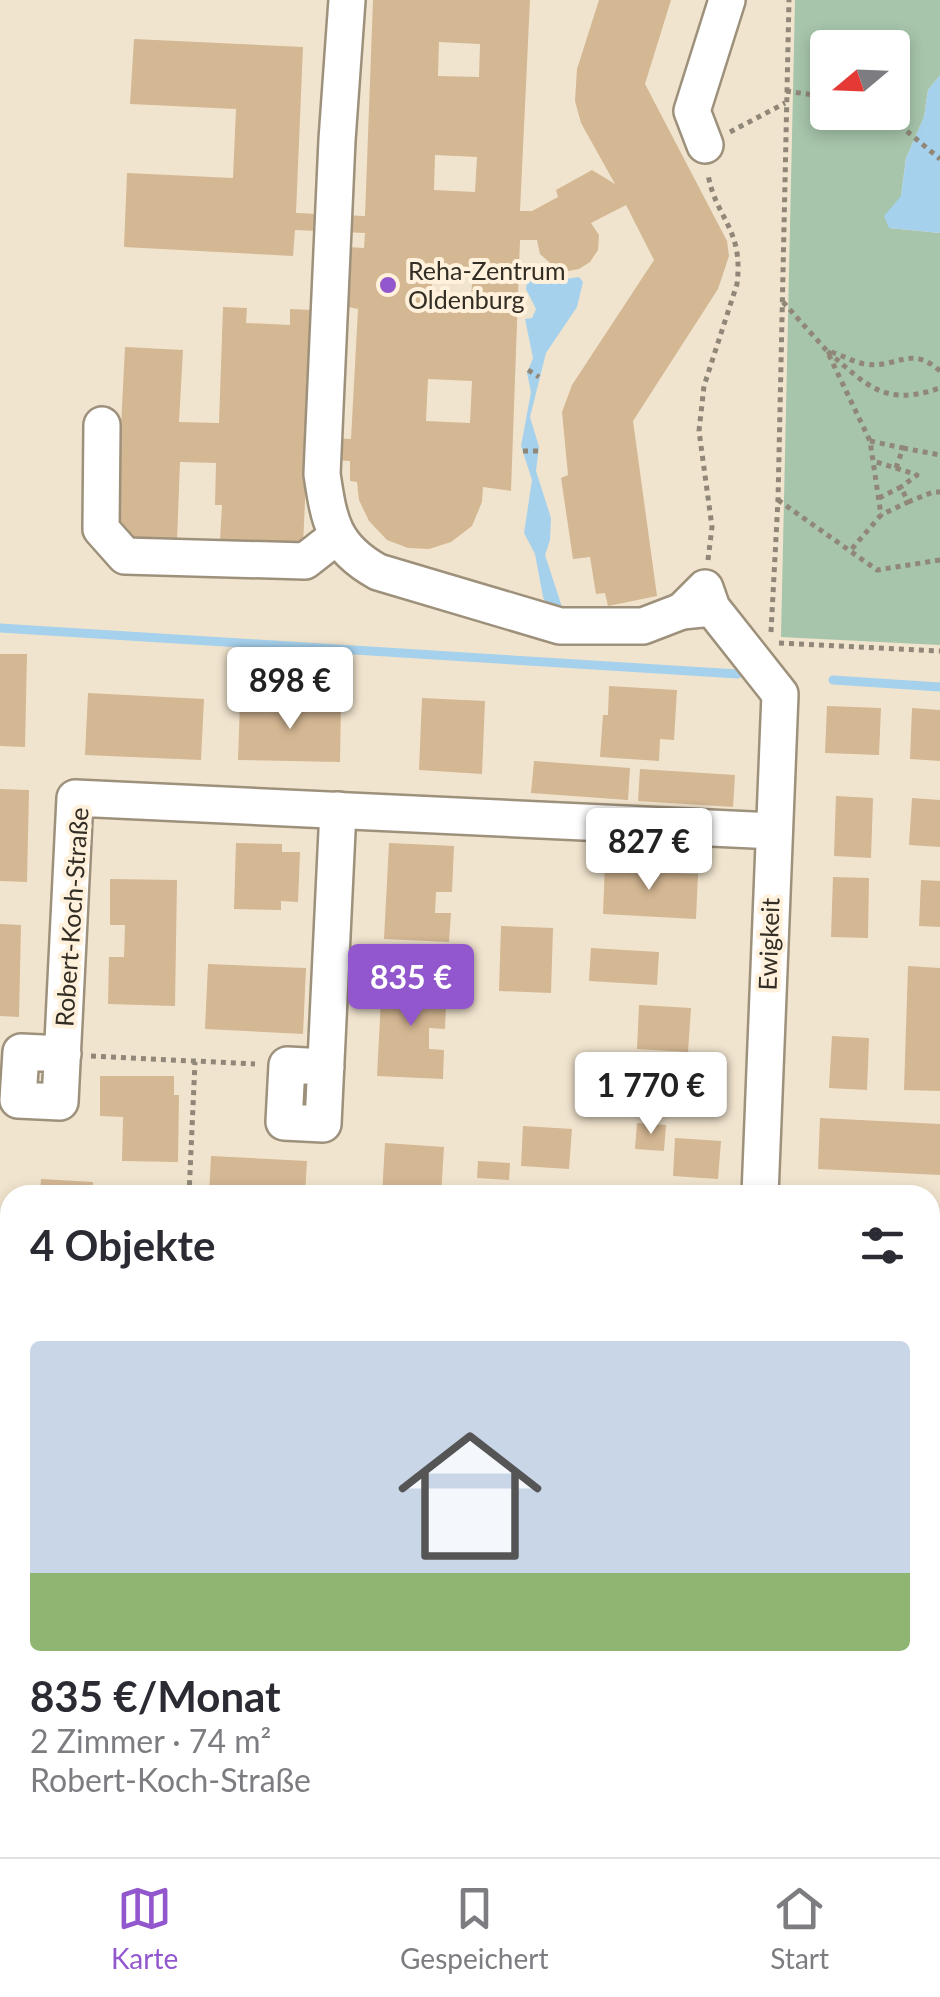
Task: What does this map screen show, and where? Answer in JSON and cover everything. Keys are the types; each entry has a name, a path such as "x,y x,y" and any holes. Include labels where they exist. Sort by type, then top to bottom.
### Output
{"street":[{"path":"347,0 322,474 328,514 337,536 358,560 378,572 560,626 643,626 699,602"},
{"path":"705,145 692,110 727,0"},
{"path":"102,426 101,529 125,556 305,561 337,536"},
{"name":"Ewigkeit","path":"699,602 780,694 760,1185"},
{"name":"Robert-Koch-Straße","path":"63,1054 75,798 774,831"},
{"path":"326,1067 286,1065 284,1122 323,1124 326,1067 338,810"}],"path":[{"path":"789,0 778,500 770,642 940,652"},
{"path":"786,91 810,94"},
{"path":"699,602 712,527 699,431 704,386 739,268 734,235 709,182 705,145 785,103"},
{"path":"905,130 940,159"},
{"path":"782,302 827,352 870,388 885,395 919,395 940,388"},
{"path":"827,352 870,365 913,356 926,360 940,372"},
{"path":"827,352 870,441 880,515"},
{"path":"528,370 539,377"},
{"path":"870,441 939,458"},
{"path":"896,468 903,448"},
{"path":"523,451 539,452"},
{"path":"873,461 917,476 879,498"},
{"path":"901,487 908,502"},
{"path":"850,551 880,515 940,492"},
{"path":"778,500 878,570 940,560"},
{"path":"63,1054 286,1065"},
{"path":"189,1185 195,1062"}],"green space":[{"path":"795,0 940,0 940,75 928,90 924,117 906,158 901,196 889,228 940,233 940,645 781,637"}],"water":[{"path":"940,75 940,233 889,228 884,216 901,196 906,158 924,117 928,90"},
{"path":"533,272 553,281 579,277 583,282 577,307 546,353 530,417 539,447 536,471 551,518 545,555 561,604 559,612 549,608 543,597 535,554 524,533 532,480 521,446 531,392 527,373 533,358 525,319 532,318 536,309 526,289 528,274"}],"building":[{"path":"373,0 530,0 520,211 532,211 558,197 556,190 592,170 615,184 581,123 575,101 577,69 599,0 671,0 645,84 727,241 729,256 718,289 633,421 657,596 608,606 605,593 596,594 590,557 573,559 561,478 568,475 562,412 572,385 654,260 626,205 591,223 599,235 598,250 579,269 557,269 540,254 537,240 520,240 511,491 483,487 482,502 472,526 451,542 429,549 408,548 387,540 369,521 359,500 357,482 350,481 350,461 307,458 303,545 220,541 222,505 215,505 216,463 180,462 177,542 117,540 119,477 108,477 110,427 121,427 125,347 183,350 179,422 219,423 223,307 247,308 246,323 290,325 290,309 314,310 308,437 351,439 358,309 343,306 348,247 364,248 365,233 295,230 293,256 124,247 127,173 233,178 236,109 130,104 134,39 303,47 296,213 365,216","holes":["439,42 480,44 479,77 438,76","435,155 477,157 475,192 434,190","433,265 473,267 471,300 431,298","428,379 472,381 470,423 426,421"]},
{"path":"0,654 27,654 25,747 0,746"},
{"path":"609,686 677,690 674,740 660,739 659,761 600,757"},
{"path":"88,693 204,699 201,760 85,755"},
{"path":"422,698 485,701 482,774 419,770"},
{"path":"240,701 341,703 340,762 238,760"},
{"path":"827,706 881,708 879,755 825,753"},
{"path":"912,708 940,710 940,761 910,759"},
{"path":"534,761 630,768 628,800 531,793"},
{"path":"640,769 735,775 733,807 638,801"},
{"path":"0,789 29,790 27,882 0,881"},
{"path":"836,796 873,798 871,858 834,856"},
{"path":"912,798 940,800 940,847 909,845"},
{"path":"236,843 282,844 282,852 300,852 298,902 281,901 281,910 234,909"},
{"path":"389,843 454,846 452,892 436,892 435,913 451,913 449,942 384,939"},
{"path":"605,863 627,864 627,871 698,874 696,919 603,914"},
{"path":"833,877 869,878 868,938 831,937"},
{"path":"110,879 177,880 175,1006 108,1004 109,957 124,957 125,925 110,925"},
{"path":"921,880 940,881 940,927 919,926"},
{"path":"0,924 21,925 19,1017 0,1016"},
{"path":"501,926 553,928 551,993 499,991"},
{"path":"591,948 659,952 657,985 589,981"},
{"path":"208,964 306,968 303,1034 205,1029"},
{"path":"908,966 940,968 940,1091 904,1090"},
{"path":"382,980 447,983 445,1029 429,1028 429,1049 444,1050 443,1079 377,1076"},
{"path":"639,1005 691,1008 688,1052 637,1049"},
{"path":"832,1036 869,1038 867,1090 829,1088"},
{"path":"672,1072 723,1076 720,1114 670,1110"},
{"path":"100,1076 174,1076 174,1095 179,1095 178,1162 122,1161 123,1117 100,1116"},
{"path":"820,1118 940,1124 940,1175 818,1169"},
{"path":"637,1123 666,1125 664,1151 635,1149"},
{"path":"523,1126 572,1129 569,1169 521,1166"},
{"path":"675,1138 721,1141 718,1179 673,1176"},
{"path":"385,1143 444,1147 442,1185 383,1185"},
{"path":"211,1156 307,1161 306,1185 210,1185"},
{"path":"478,1161 510,1163 509,1180 477,1178"},
{"path":"41,1179 93,1182 93,1185 41,1185"}],"waterway":[{"path":"0,628 738,674"},
{"path":"833,680 940,687"}],"place":[{"name":"Reha-Zentrum Oldenburg","path":"388,285"}]}
